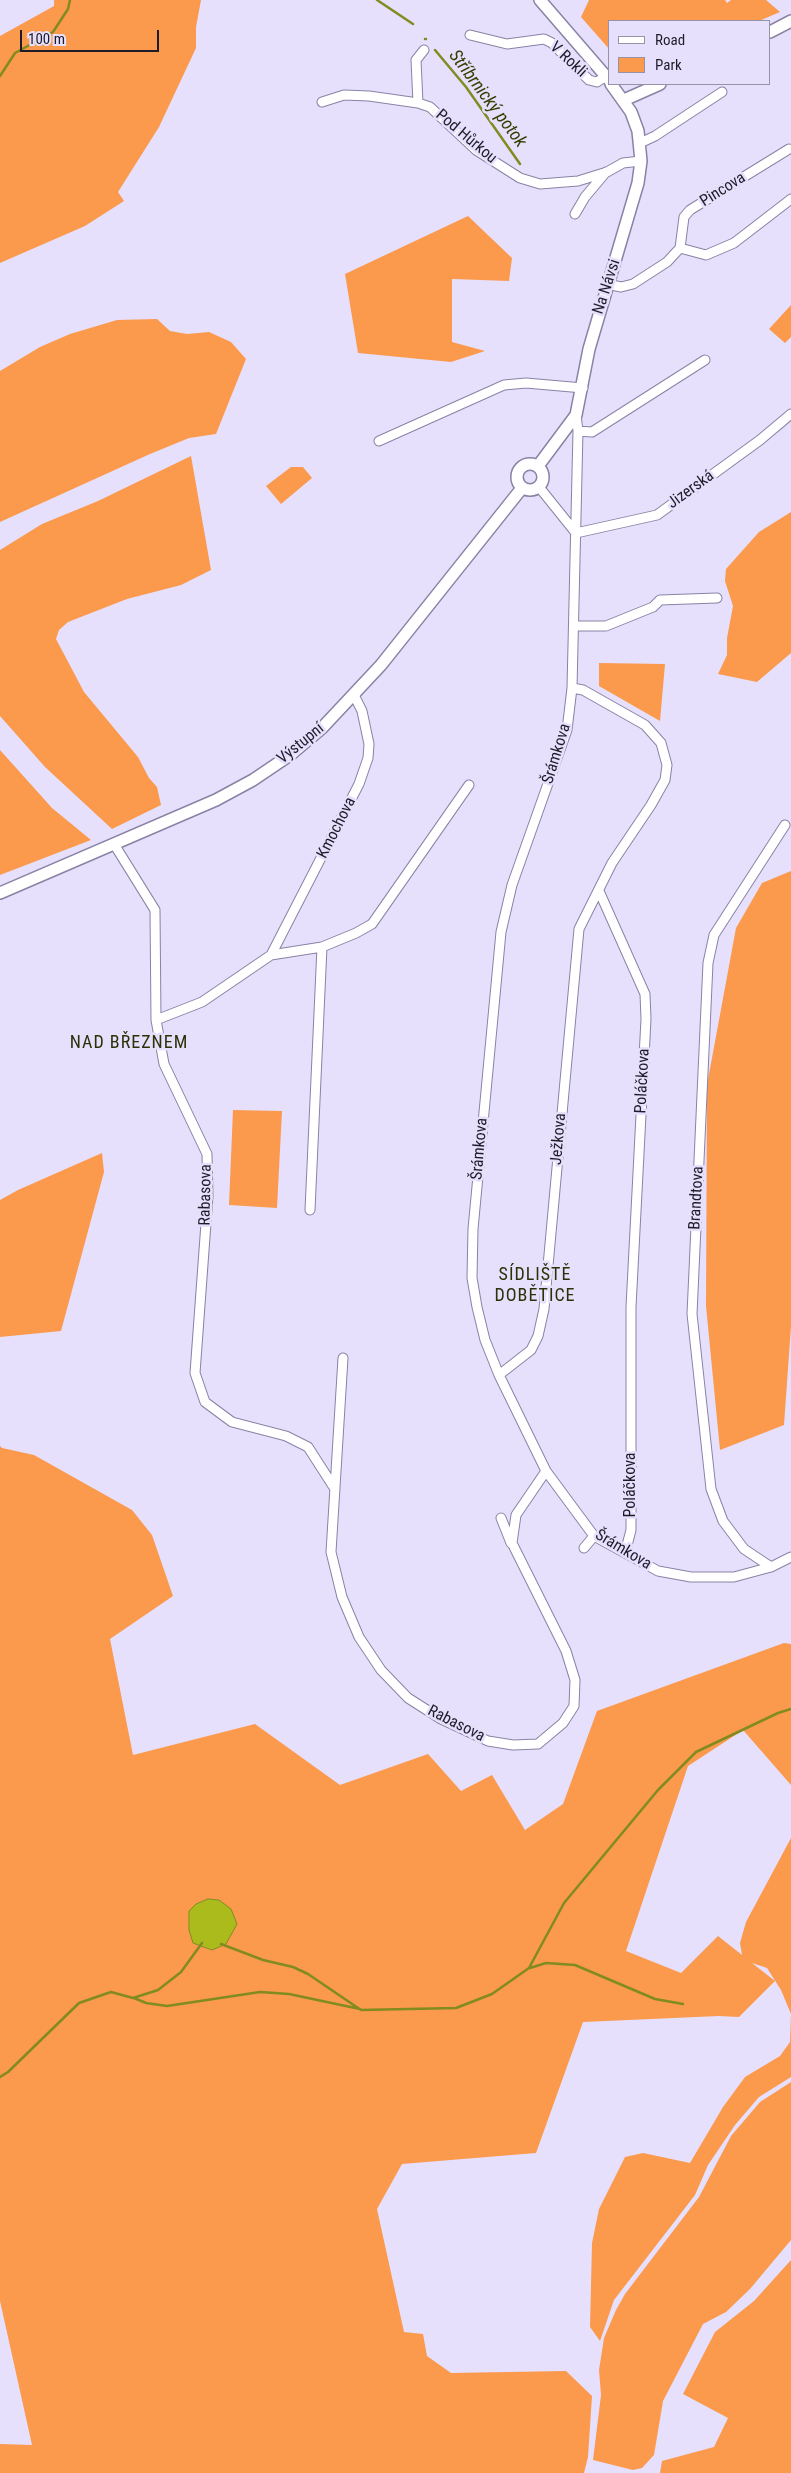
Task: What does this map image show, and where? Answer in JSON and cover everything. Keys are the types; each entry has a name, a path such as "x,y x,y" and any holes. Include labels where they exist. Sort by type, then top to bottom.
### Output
{"street":[{"name":"Na Návsi","path":"540,0 608,80"},
{"path":"771,31 791,21"},
{"name":"V Rokli","path":"470,35 507,44 544,39 552,43 589,80 608,81"},
{"path":"418,103 416,60 424,50"},
{"name":"Na Návsi","path":"538,466 576,415 583,388 589,349 607,284 633,203 641,161 640,143 635,121 624,100 612,85"},
{"path":"624,100 658,85"},
{"path":"640,143 655,136 722,92"},
{"name":"Pod Hůrkou","path":"322,102 344,96 369,96 418,103 430,107 476,150 520,178 540,184 578,181 607,172 624,163 641,161"},
{"name":"Pincova","path":"680,248 684,216 690,210 790,149"},
{"name":"Pod Hůrkou","path":"575,214 585,197 607,172"},
{"path":"607,284 621,287 633,284 667,262 680,248 706,255 734,243 791,199"},
{"path":"578,431 592,432 705,360"},
{"path":"379,441 504,385 526,383 583,388"},
{"name":"Jizerská","path":"576,533 657,515 760,440 791,414"},
{"name":"Šrámkova","path":"576,415 578,431 574,626 572,688 567,730 512,885 501,932 473,1229 472,1278 485,1340 499,1376 546,1471 594,1536 658,1571 691,1577 734,1577 771,1566 791,1557"},
{"path":"526,464 538,466 543,477 539,487 529,491 522,488 516,479 521,466 526,464"},
{"path":"539,487 576,533"},
{"name":"Výstupní","path":"0,893 216,800 253,780 290,755 322,728 354,695 522,488"},
{"path":"574,626 606,626 616,623 653,607 660,600 718,598"},
{"path":"572,688 583,690 645,725 661,743 667,765 665,780 651,805 612,863 600,891"},
{"name":"Kmochova","path":"271,954 359,784 368,758 369,744 362,711 354,695"},
{"name":"Kmochova","path":"156,1020 202,1002 271,954 322,946 356,933 372,924 469,785"},
{"name":"Brandtova","path":"771,1566 744,1549 724,1521 711,1489 692,1314 708,963 714,935 785,825"},
{"name":"Rabasova","path":"114,844 156,910 156,1020 164,1064 207,1154 208,1196 195,1373 205,1402 232,1422 286,1436 308,1447 335,1489"},
{"name":"Ježkova","path":"499,1376 530,1350 538,1336 544,1310 579,929 600,891"},
{"name":"Poláčkova","path":"600,891 642,984 646,1002 632,1307 631,1530 625,1553"},
{"path":"310,1210 322,946"},
{"name":"Rabasova","path":"343,1358 331,1552 342,1597 359,1637 381,1670 408,1698 441,1719 488,1741 513,1745 538,1744 563,1723 574,1706 576,1680 566,1651 501,1518"},
{"path":"512,1543 516,1515 546,1471"},
{"path":"584,1548 594,1536"}],"green space":[{"path":"54,0 201,0 196,27 196,48 159,127 118,192 124,201 85,226 0,263 0,36 54,6"},
{"path":"589,0 725,0 727,3 731,0 766,0 780,12 761,20 608,20 608,48 581,17"},
{"path":"468,216 512,258 509,281 452,279 452,342 485,351 451,362 358,353 345,274"},
{"path":"791,305 791,337 785,343 769,329"},
{"path":"157,319 170,331 187,334 209,332 231,342 246,359 216,434 189,438 0,522 0,371 40,347 70,334 117,320"},
{"path":"191,456 211,570 181,585 127,599 68,622 59,630 56,639 84,692 138,757 149,778 157,787 161,805 112,829 45,767 0,716 0,550 42,524 98,501"},
{"path":"291,467 303,467 312,478 281,504 266,486"},
{"path":"791,512 791,653 757,682 718,674 727,655 727,638 733,606 725,581 726,569 759,532"},
{"path":"599,663 665,664 660,721 599,686"},
{"path":"0,750 52,808 91,840 0,875"},
{"path":"791,871 791,1326 784,1425 720,1450 706,1306 707,1085 736,928 762,883"},
{"path":"233,1110 282,1111 277,1208 229,1205"},
{"path":"102,1153 104,1172 61,1331 0,1337 0,1200 18,1190"},
{"path":"0,1446 34,1455 132,1510 152,1535 173,1596 110,1639 133,1755 255,1724 340,1785 428,1754 461,1791 492,1775 525,1830 563,1804 597,1711 784,1643 791,1644 791,1785 743,1730 688,1766 626,1951 681,1973 718,1936 742,1955 740,1943 746,1922 791,1838 791,2014 781,1990 767,1968 752,1963 775,1981 739,2017 719,2016 583,2022 536,2153 402,2164 377,2209 404,2332 423,2334 427,2356 451,2373 566,2371 592,2396 588,2457 584,2473 0,2473 0,2444 32,2445 0,2301","holes":["208,1899 219,1900 212,1950 193,1943 196,1904"]},
{"path":"791,2014 791,2077 759,2097 735,2125 708,2165 695,2195 614,2300 600,2341 590,2327 592,2243 599,2209 625,2157 643,2153 690,2163 723,2107 745,2077 780,2056 790,2042"},
{"path":"791,2082 791,2240 750,2289 726,2312 703,2324 663,2401 654,2455 642,2468 633,2470 593,2460 601,2395 599,2370 604,2338 616,2310 625,2294 699,2197 731,2136 760,2102"},
{"path":"791,2260 791,2473 660,2473 662,2461 714,2447 728,2418 683,2394 715,2332 754,2301"}],"shaded area":[{"path":"208,1899 219,1900 231,1909 237,1924 226,1944 212,1950 193,1943 189,1930 189,1911 196,1904"}],"waterway":[{"name":"Stříbrnický potok","path":"0,76 15,53 53,32 68,9 70,0"},
{"name":"Stříbrnický potok","path":"377,0 413,24"},
{"name":"Stříbrnický potok","path":"435,50 466,87 520,164"},
{"path":"221,1944 263,1960 293,1967 308,1974 361,2010 456,2008 492,1994 529,1968 564,1903 658,1790 696,1752 778,1713 791,1709"},
{"path":"0,2077 8,2072 79,2003 111,1992 133,1998 158,1990 181,1972 202,1943"},
{"path":"530,1968 546,1963 575,1965 655,1999 683,2004"},
{"path":"134,1998 146,2003 167,2006 260,1992 289,1994 360,2009"}],"district":[{"name":"NAD BŘEZNEM","path":"129,1043"},
{"name":"SÍDLIŠTĚ DOBĚTICE","path":"535,1285"}]}
